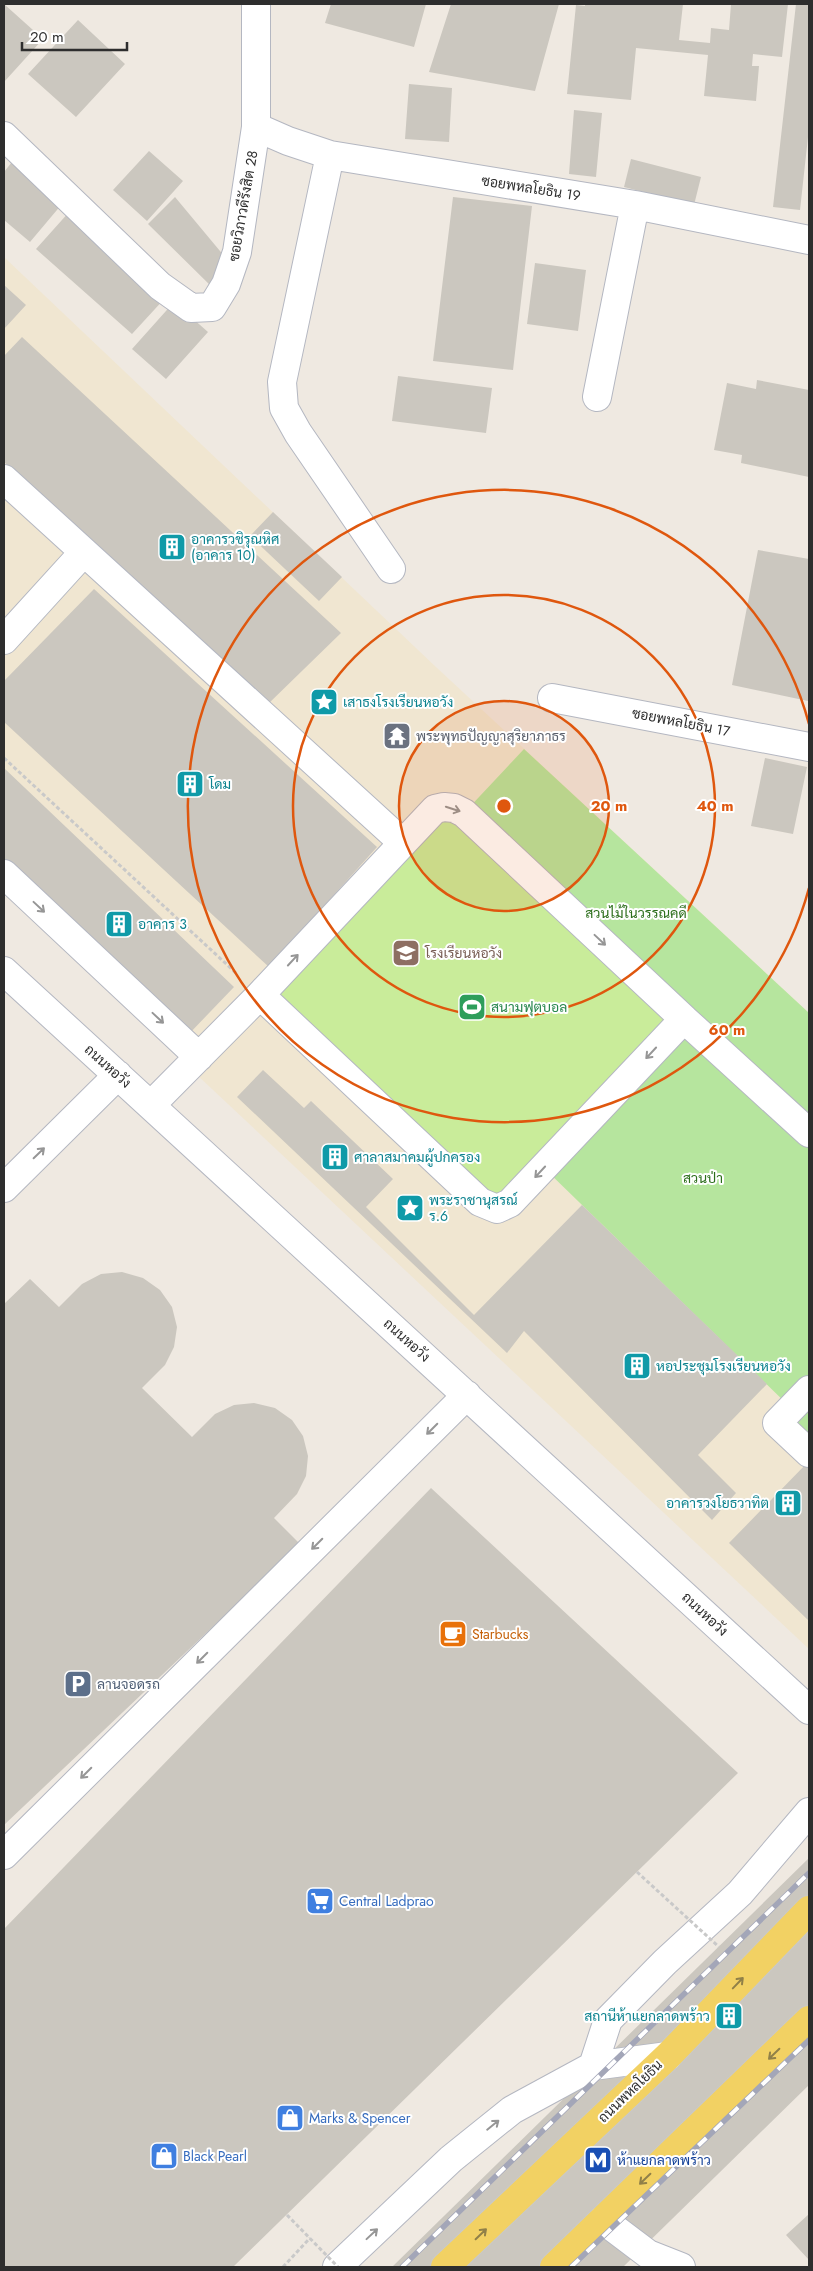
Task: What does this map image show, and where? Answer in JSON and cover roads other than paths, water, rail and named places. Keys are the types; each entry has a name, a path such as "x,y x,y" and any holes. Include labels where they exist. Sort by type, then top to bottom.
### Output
{"main road":[{"name":"ถนนพหลโยธิน","path":"445,2267 668,2056 809,1910"},
{"path":"554,2267 809,2020"}],"street":[{"name":"ซอยวิภาวดีรังสิต 28","path":"4,136 160,286 191,308 212,307 226,284 237,252 256,127 256,4"},
{"name":"ซอยพหลโยธิน 19","path":"256,127 288,141 330,155 635,205 809,240"},
{"path":"330,155 282,382 284,408 298,433 391,569"},
{"path":"597,397 635,205"},
{"path":"4,479 402,842"},
{"path":"4,640 84,552"},
{"name":"ซอยพหลโยธิน 17","path":"552,698 809,747"},
{"path":"151,1105 260,995 402,842 435,809 444,806 454,808 464,814 809,1133"},
{"path":"4,874 199,1057"},
{"name":"ถนนหอวัง","path":"4,971 809,1710"},
{"path":"260,995 480,1202 497,1209 510,1203 684,1019"},
{"path":"4,1188 118,1075"},
{"path":"809,1390 777,1423 809,1453"},
{"path":"4,1855 467,1395"},
{"path":"593,2066 608,2020 665,1962 740,1893 809,1812"},
{"path":"338,2267 451,2159 512,2110 593,2066 668,2056"},
{"path":"603,2220 648,2254 681,2267"}],"railway":[{"path":"402,2267 809,1873"},
{"path":"571,2267 809,2040"}],"place":[{"name":"อาคารวชิรุณหิศ (อาคาร 10)","path":"172,547"},
{"name":"เสาธงโรงเรียนหอวัง","path":"324,702"},
{"name":"พระพุทธปัญญาสุริยาภาธร","path":"397,736"},
{"name":"โดม","path":"190,784"},
{"name":"อาคาร 3","path":"119,924"},
{"name":"โรงเรียนหอวัง","path":"406,953"},
{"name":"สนามฟุตบอล","path":"472,1007"},
{"name":"ศาลาสมาคมผู้ปกครอง","path":"335,1157"},
{"name":"พระราชานุสรณ์ ร.6","path":"410,1208"},
{"name":"หอประชุมโรงเรียนหอวัง","path":"637,1366"},
{"name":"อาคารวงโยธวาทิต","path":"788,1503"},
{"name":"Starbucks","path":"453,1634"},
{"name":"ลานจอดรถ","path":"78,1684"},
{"name":"Central Ladprao","path":"320,1901"},
{"name":"สถานีห้าแยกลาดพร้าว","path":"729,2016"},
{"name":"Marks & Spencer","path":"290,2118"},
{"name":"Black Pearl","path":"164,2156"},
{"name":"ห้าแยกลาดพร้าว","path":"598,2160"}],"park label":[{"name":"สวนไม้ในวรรณคดี","path":"636,913"},
{"name":"สวนป่า","path":"703,1178"}]}
